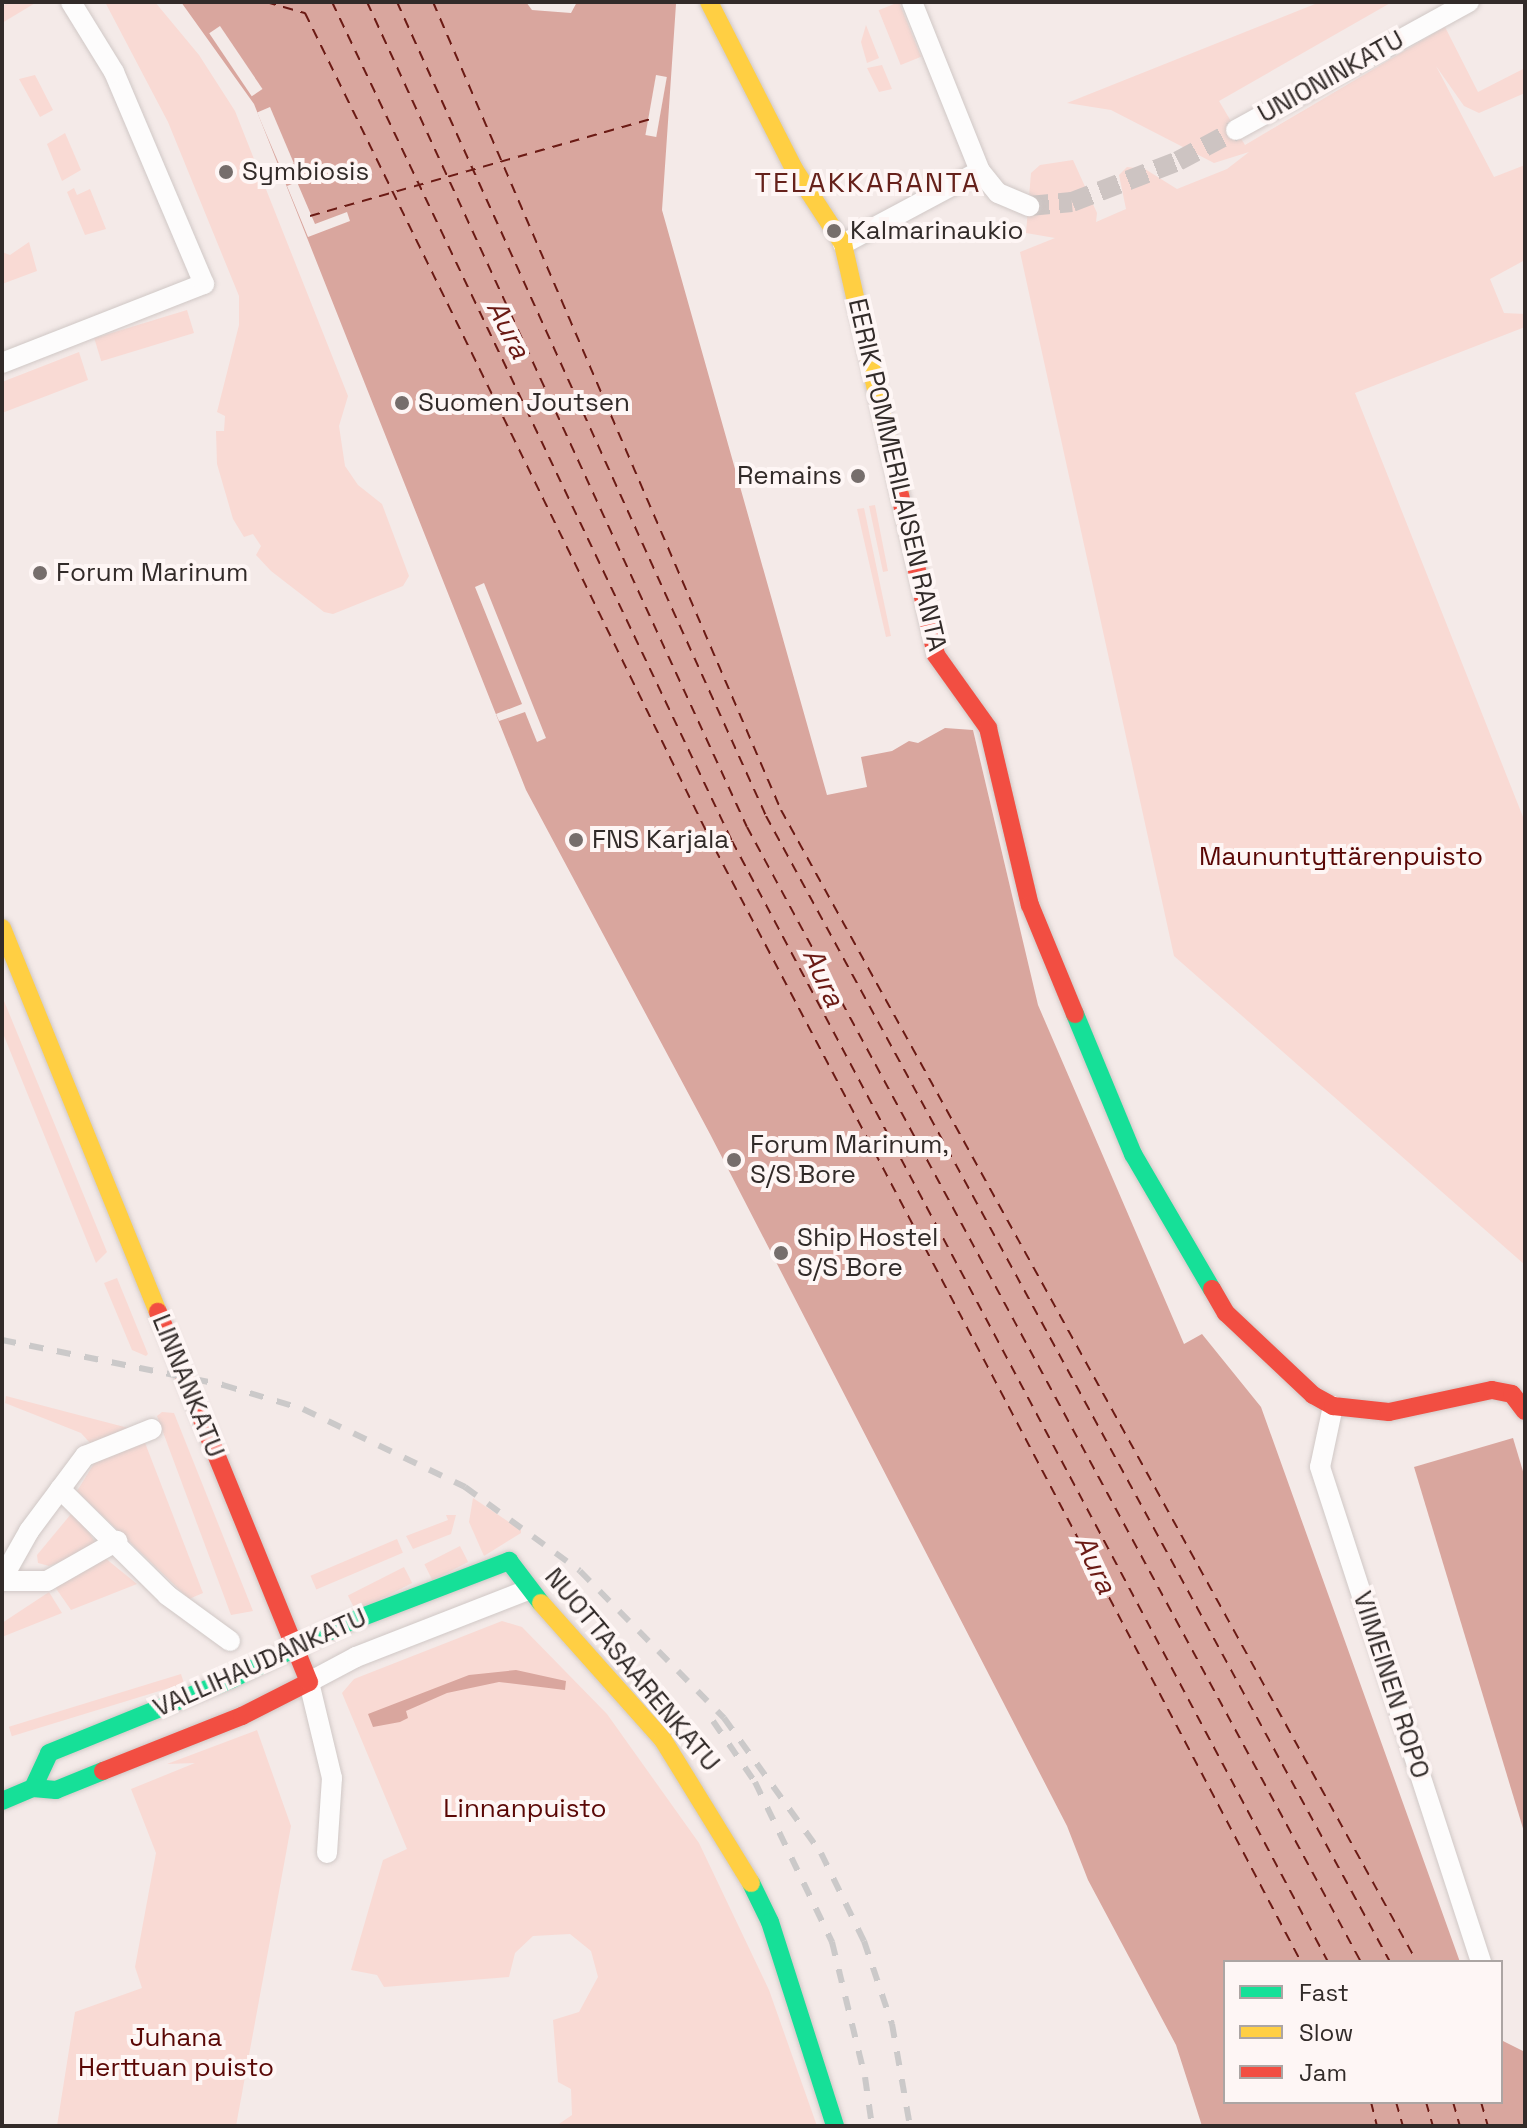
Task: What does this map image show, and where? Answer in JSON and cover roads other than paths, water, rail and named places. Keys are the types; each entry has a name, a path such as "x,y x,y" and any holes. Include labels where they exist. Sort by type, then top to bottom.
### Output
{"street":[{"path":"2,363 204,284 114,72 71,2"},
{"path":"709,2 794,169 843,244 980,171"},
{"path":"912,2 980,171 998,193 1029,206"},
{"name":"UNIONINKATU","path":"1236,130 1469,2"},
{"name":"EERIK POMMERILAISEN RANTA","path":"843,244 936,655 988,728 1030,905 1133,1154 1226,1313 1313,1395 1333,1406 1389,1412 1492,1390 1519,1388 1525,1411"},
{"name":"LINNANKATU","path":"2,928 309,1682 332,1778 327,1853"},
{"name":"VIIMEINEN ROPO","path":"1333,1406 1320,1467 1480,1960"},
{"path":"2,1580 60,1489 85,1456 152,1429"},
{"path":"60,1489 117,1541 167,1595 230,1641"},
{"path":"2,1580 47,1581 117,1541"},
{"name":"VALLIHAUDANKATU","path":"33,1788 49,1753 509,1561"},
{"name":"NUOTTASAARENKATU","path":"509,1561 561,1630 663,1740 739,1856 770,1922 835,2126"},
{"name":"VALLIHAUDANKATU","path":"2,1801 33,1788 56,1790 242,1716 356,1657 528,1590"}],"water":[{"name":"Aura","path":"181,2 526,2 532,10 571,13 577,2 676,4 662,210 827,795 867,787 861,757 892,751 909,741 918,743 945,728 973,730 1038,1005 1184,1344 1202,1334 1261,1407 1459,1960 1223,1960 1223,2104 1503,2104 1503,2041 1525,2052 1525,2126 1202,2126 1176,2045 1088,1880 1067,1826 710,1134 526,790 254,104"},
{"path":"1513,1438 1525,1478 1525,1835 1414,1467"},
{"path":"516,1670 566,1681 565,1690 499,1682 447,1693 406,1711 408,1718 400,1722 373,1727 368,1714 469,1675"}],"tunnel":[{"path":"1029,206 1072,202 1178,161 1236,130"}],"railway":[{"path":"2,1340 223,1385 303,1409 465,1487 580,1571 724,1718 821,1853 864,1941 892,2024 910,2126"},
{"path":"713,1721 755,1782 832,1942 865,2077 872,2126"}],"place":[{"name":"Symbiosis","path":"226,172"},
{"name":"Kalmarinaukio","path":"834,231"},
{"name":"Suomen Joutsen","path":"402,403"},
{"name":"Remains","path":"858,476"},
{"name":"Forum Marinum","path":"40,573"},
{"name":"FNS Karjala","path":"576,840"},
{"name":"Forum Marinum, S/S Bore","path":"734,1160"},
{"name":"Ship Hostel S/S Bore","path":"781,1253"}],"district":[{"name":"TELAKKARANTA","path":"868,182"}],"park label":[{"name":"Maununtyttärenpuisto","path":"1341,857"},
{"name":"Linnanpuisto","path":"525,1809"},
{"name":"Juhana Herttuan puisto","path":"176,2053"}]}
